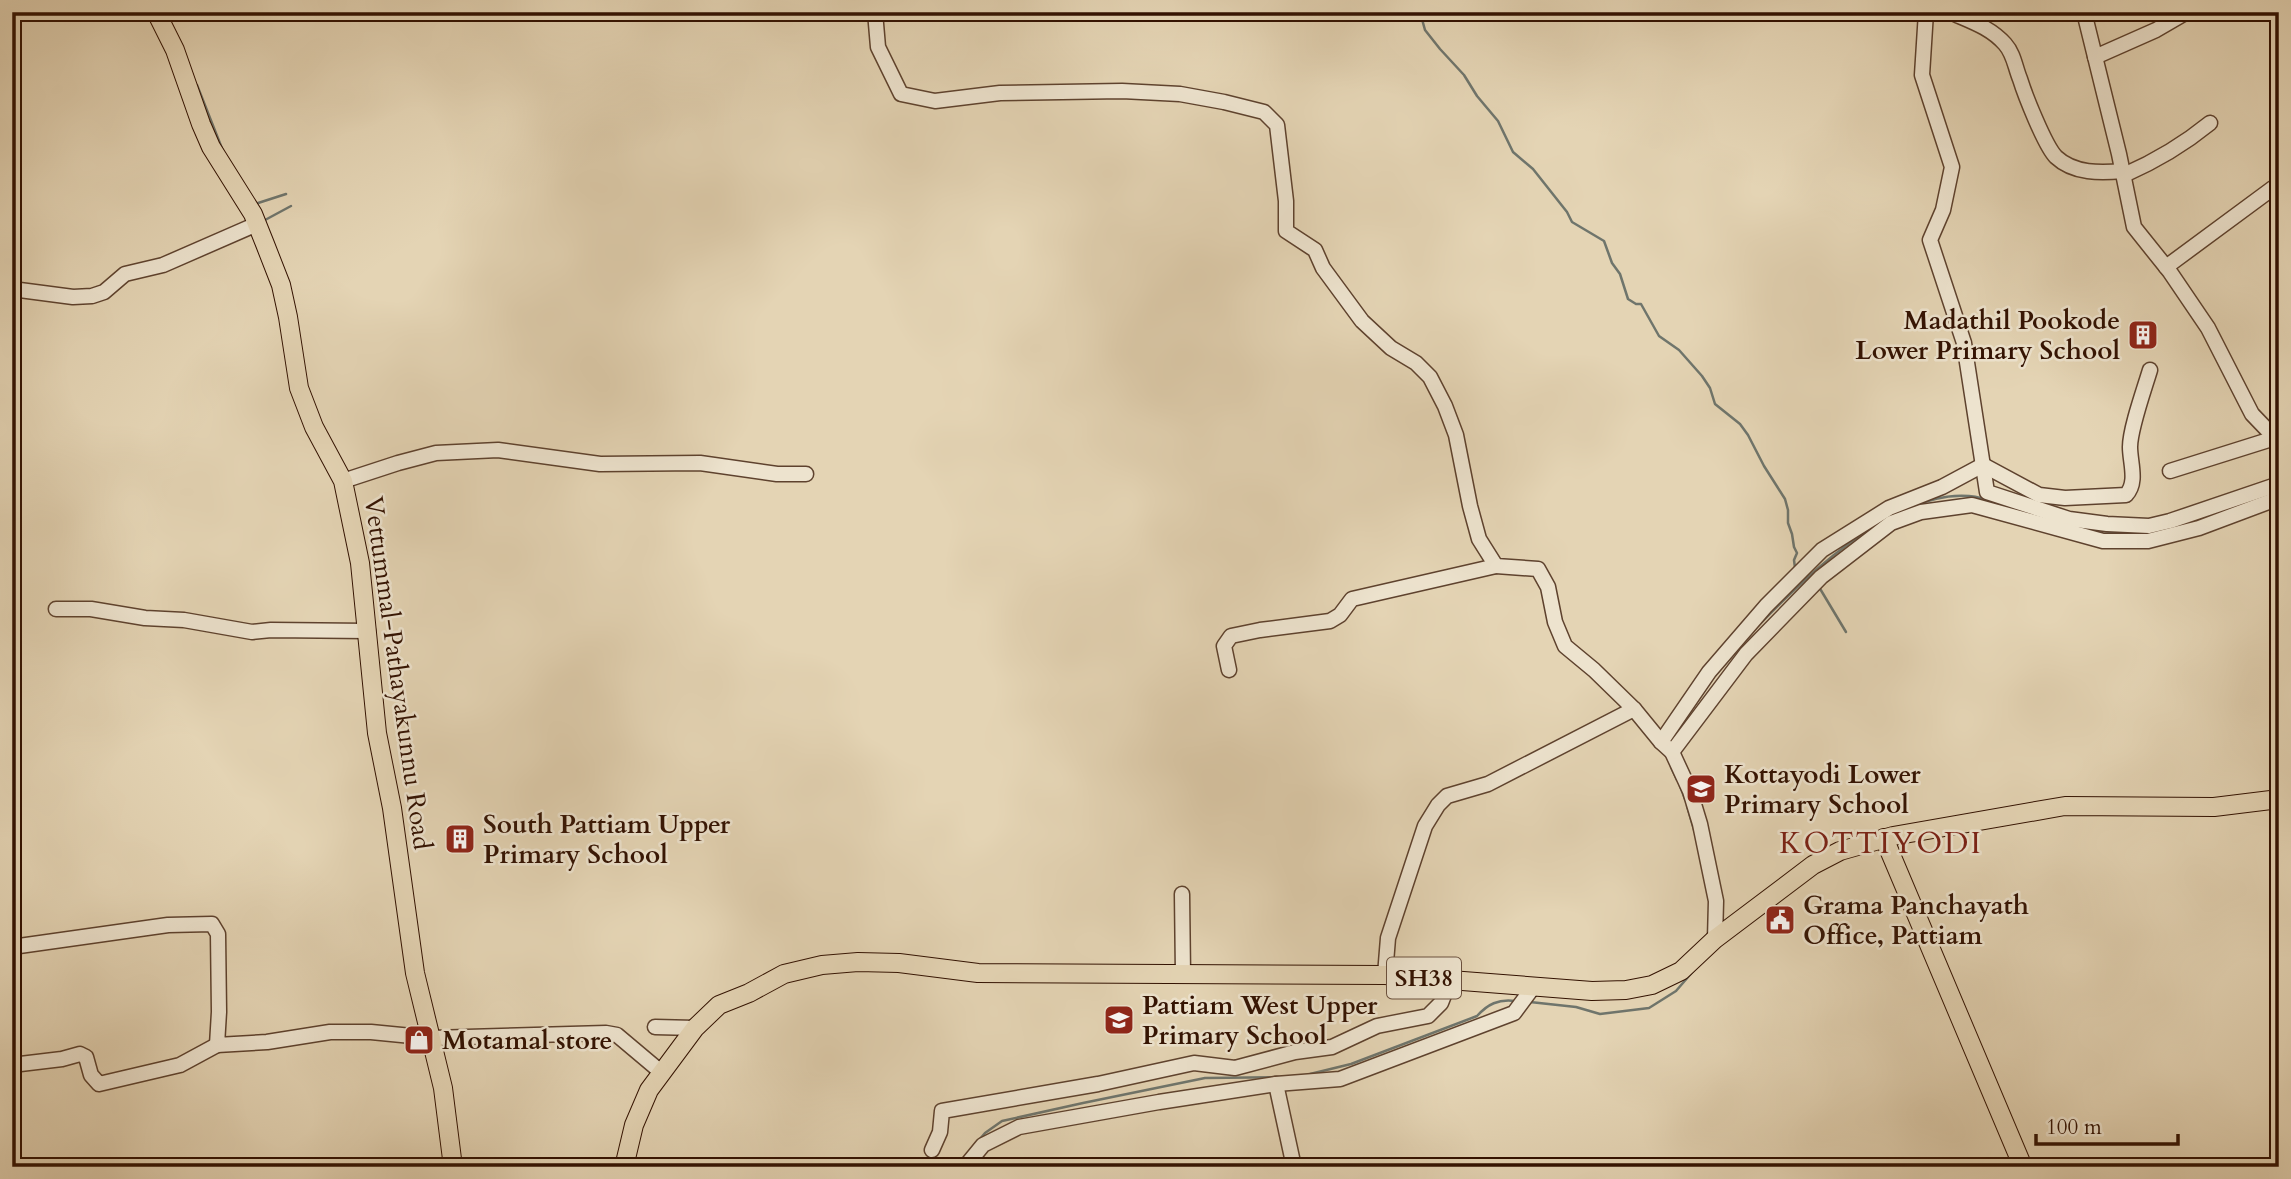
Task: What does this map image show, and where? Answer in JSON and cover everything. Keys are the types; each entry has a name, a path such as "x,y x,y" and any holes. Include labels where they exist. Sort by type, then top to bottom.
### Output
{"main road":[{"name":"Vettummal-Pathayakunnu Road","path":"156,12 175,50 211,147 257,224 281,285 299,388 314,427 343,481 360,563 377,733 392,808 415,973 445,1101 453,1167"},
{"name":"SH38","path":"624,1167 634,1125 649,1090 695,1028 719,1005 784,974 822,965 899,963 978,973 1385,975 1592,991 1626,990 1652,985 1681,971 1715,939 1813,865 1840,851 1884,838 2065,806 2214,807 2279,799"},
{"path":"1884,838 2023,1167"}],"street":[{"path":"875,12 878,47 901,94 935,101 1000,93 1181,94 1264,112 1277,125 1286,201 1286,231 1315,250 1323,268 1362,321 1391,348 1416,363 1430,377 1445,406 1455,435 1479,539 1496,566"},
{"path":"1926,12 1922,75 1952,167 1943,211 1930,240 1964,343 1987,492 2069,519 2148,526 2279,484"},
{"path":"1950,12 1985,27 2007,46 2036,120 2056,156 2077,169 2123,173 2157,160 2210,123"},
{"path":"2084,12 2134,227 2166,267 2208,328 2252,414 2277,441 2170,471"},
{"path":"2095,57 2155,30 2187,12"},
{"path":"2166,267 2273,188 2279,203"},
{"path":"12,289 73,297 92,296 104,292 125,274 163,265 257,224"},
{"path":"1983,465 2039,495 2066,498 2126,495 2132,489 2133,482 2130,444 2150,370"},
{"path":"343,481 436,453 485,450 600,464 632,466 700,463 777,474 806,474"},
{"path":"1666,747 1709,672 1766,606 1822,550 1889,508 1942,487 1983,465"},
{"path":"1666,747 1746,654 1821,577 1891,523 1921,512 1972,505 2103,541 2148,541 2199,528 2279,498"},
{"path":"1229,670 1224,646 1231,636 1330,621 1340,614 1352,598 1496,566 1538,569 1548,587 1555,622 1564,646 1594,670 1634,709 1666,747 1690,791 1700,824 1716,901 1715,939"},
{"path":"56,609 91,609 145,618 184,620 252,632 368,631"},
{"path":"1385,975 1388,938 1425,826 1438,805 1447,796 1488,784 1634,709"},
{"path":"1182,894 1183,975"},
{"path":"12,947 168,925 212,924 218,934 218,1045"},
{"path":"932,1150 940,1132 942,1111 1098,1084 1194,1063 1235,1068 1295,1052 1332,1047 1377,1026 1428,1016 1441,1003 1450,980"},
{"path":"965,1167 983,1145 1019,1127 1276,1084 1340,1079 1514,1013 1534,986"},
{"path":"655,1027 695,1028"},
{"path":"12,1065 62,1059 79,1054 86,1057 92,1075 99,1084 180,1065 218,1045 267,1042 330,1032 370,1032 432,1038 606,1033 617,1035 661,1072"},
{"path":"1276,1084 1294,1167"}],"waterway":[{"path":"1420,12 1425,30 1464,75 1498,121 1513,152 1533,169 1572,222 1604,241 1612,263 1620,274 1628,299 1641,304 1659,336 1679,350 1702,376 1710,388 1715,404 1740,424 1748,435 1785,499 1788,523 1797,553 1795,568"},
{"path":"197,85 223,151"},
{"path":"255,204 286,194"},
{"path":"265,223 265,220 291,206"},
{"path":"1895,514 1921,503 1950,496 1974,497 2007,506"},
{"path":"2180,525 2243,504"},
{"path":"1758,626 1833,556 1883,521"},
{"path":"2080,527 2122,534"},
{"path":"1819,587 1846,632"},
{"path":"1669,743 1716,673"},
{"path":"1671,767 1677,780"},
{"path":"1680,786 1685,799"},
{"path":"1687,806 1694,830"},
{"path":"1530,1002 1576,1007 1600,1014 1649,1008 1676,991 1695,969"},
{"path":"1310,1074 1351,1064 1477,1016 1494,1003 1515,1001"},
{"path":"979,1140 1002,1121 1083,1103 1205,1078 1283,1077"}],"place":[{"name":"Madathil Pookode Lower Primary School","path":"2143,335"},
{"name":"Kottayodi Lower Primary School","path":"1701,789"},
{"name":"South Pattiam Upper Primary School","path":"460,839"},
{"name":"Grama Panchayath Office, Pattiam","path":"1780,920"},
{"name":"Pattiam West Upper Primary School","path":"1119,1020"},
{"name":"Motamal store","path":"419,1040"}],"district":[{"name":"KOTTIYODI","path":"1881,843"}]}
